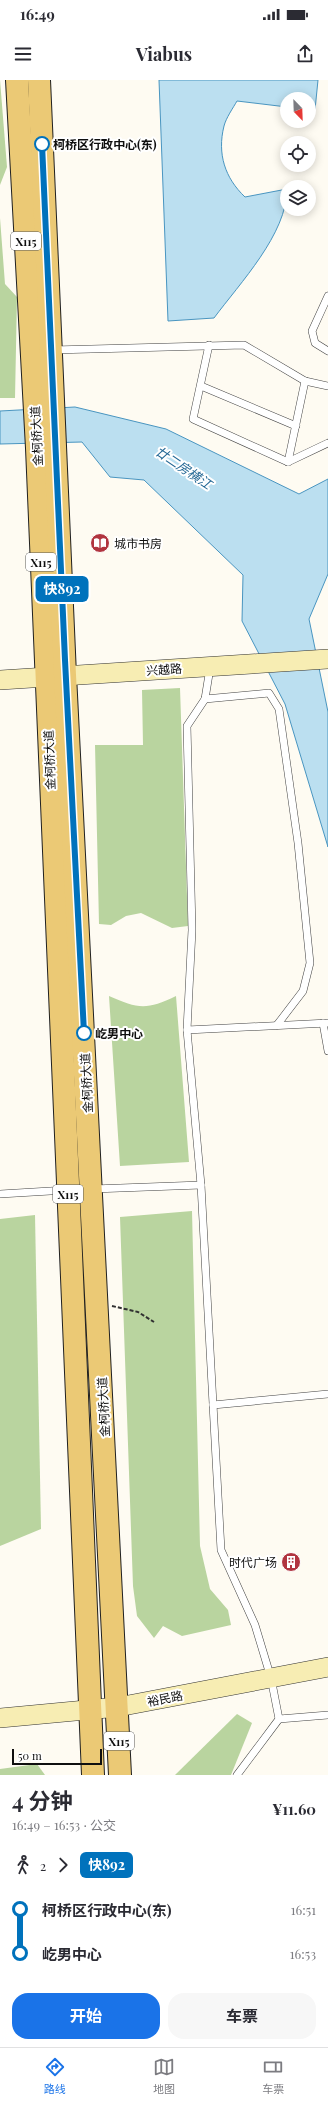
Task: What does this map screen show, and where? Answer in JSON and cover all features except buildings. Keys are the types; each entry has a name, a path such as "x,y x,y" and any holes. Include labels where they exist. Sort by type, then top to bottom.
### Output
{"main road":[{"name":"金柯桥大道","path":"17,80 45,401 55,676 80,1190 90,1711 93,1775"},
{"name":"金柯桥大道","path":"39,80 52,350 45,401"},
{"name":"金柯桥大道","path":"80,1190 97,1303 118,1707 120,1775"}],"street":[{"name":"兴越路","path":"0,680 326,659"},
{"name":"裕民路","path":"0,1718 90,1711 118,1707 328,1667"}],"lane":[{"path":"328,296 312,331 315,343 328,351"},
{"path":"209,345 193,419 288,462 328,443"},
{"path":"52,350 244,345 306,381 328,386"},
{"path":"288,462 306,381"},
{"path":"201,386 296,426"},
{"path":"210,666 205,699 187,726 192,930 187,1030 201,1185 221,1550 255,1625 271,1678 279,1718 237,1775"},
{"path":"205,699 269,693 279,709 298,843 310,963 303,991 277,1026"},
{"path":"187,1030 326,1023 328,1050"},
{"path":"0,1194 201,1185"},
{"path":"213,1405 328,1394"},
{"path":"279,1718 328,1715"}],"path":[{"path":"97,1303 138,1312 154,1322"}],"green space":[{"path":"0,80 7,167 0,185"},
{"path":"0,218 5,284 17,297 15,398 0,398"},
{"path":"180,688 188,926 172,928 141,913 126,916 111,925 99,924 95,745 143,745 142,690"},
{"path":"109,996 135,1005 150,1006 176,996 189,1162 120,1166"},
{"path":"192,1211 200,1546 210,1589 228,1610 231,1625 182,1636 163,1626 154,1638 137,1616 133,1586 120,1217"},
{"path":"35,1215 41,1529 0,1546 0,1219"},
{"path":"237,1714 252,1723 231,1775 175,1775"},
{"path":"37,1764 45,1775 0,1775 0,1769"}],"water":[{"path":"159,80 318,80 316,100 316,92 280,92 280,106 237,101 224,126 222,136 222,156 224,165 232,182 245,197 280,190 280,216 281,216 271,240 249,274 214,318 168,321"},
{"name":"廿二房横江","path":"75,407 166,429 299,494 328,479 328,574 309,619 328,712 328,847 285,704 242,621 243,575 144,480 110,477 82,442 0,444 0,411"}],"bus line":[{"name":"快892","path":"42,144 65,660 84,1033"}],"place":[{"name":"柯桥区行政中心(东)","path":"42,144"},
{"name":"城市书房","path":"100,543"},
{"name":"屹男中心","path":"84,1033"},
{"name":"时代广场","path":"291,1562"}]}
